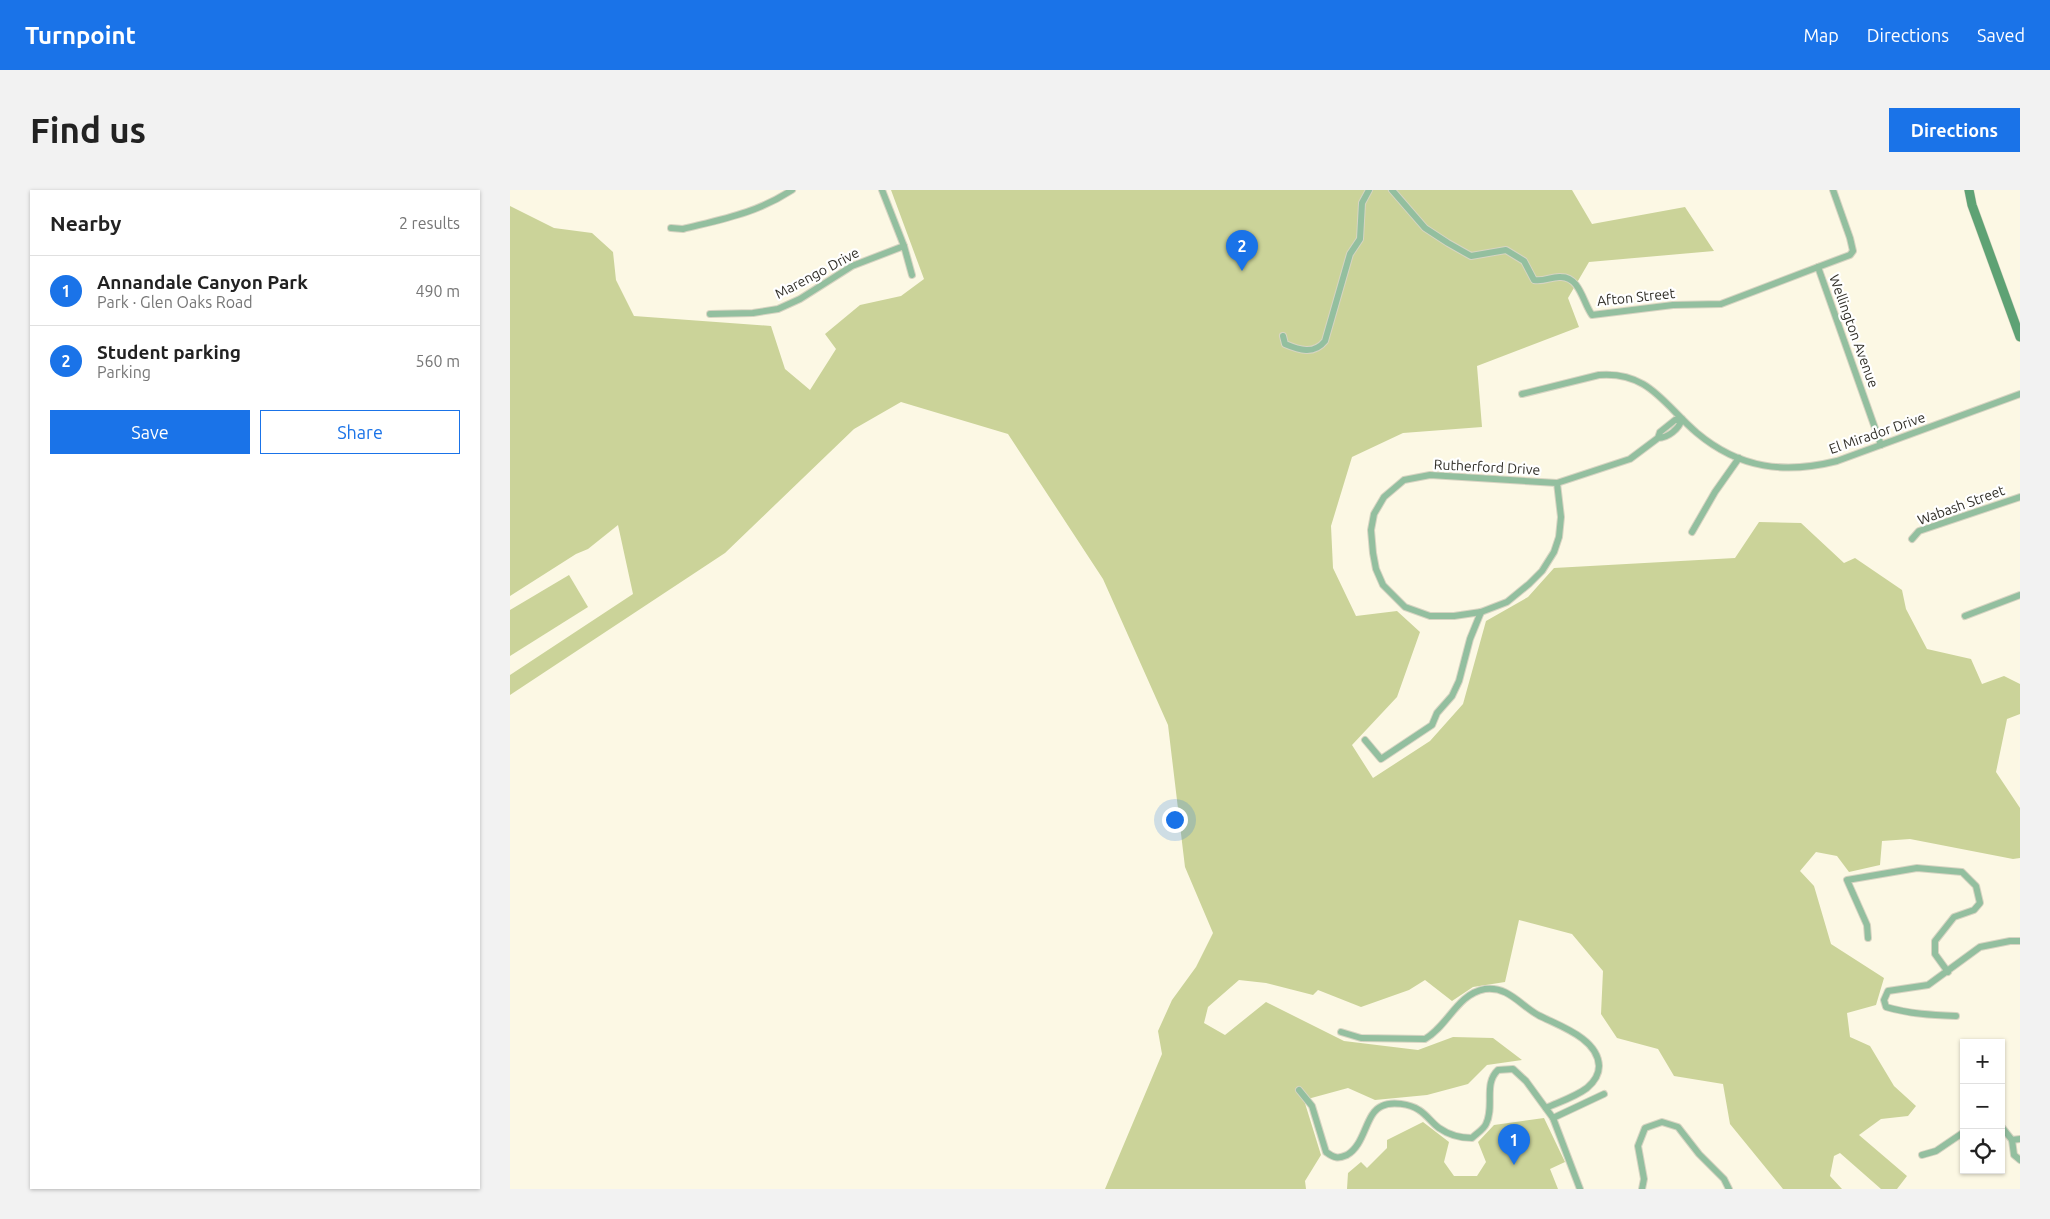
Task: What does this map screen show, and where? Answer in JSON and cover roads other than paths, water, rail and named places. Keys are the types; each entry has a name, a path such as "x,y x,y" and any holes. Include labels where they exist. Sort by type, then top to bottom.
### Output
{"main road":[{"path":"1968,190 2020,337"}],"street":[{"path":"671,228 683,229 754,211 792,190"},
{"path":"882,190 904,246 912,275"},
{"path":"1282,336 1284,344 1299,350 1321,347 1325,341 1350,254 1360,239 1362,202 1368,190"},
{"name":"Afton Street","path":"1392,190 1425,228 1471,256 1506,250 1524,261 1534,280 1540,281 1562,276 1575,283 1592,315 1673,305 1721,304 1818,267"},
{"name":"Wellington Avenue","path":"1833,190 1853,251 1850,255 1818,267 1881,446"},
{"name":"Marengo Drive","path":"710,314 752,313 778,309 800,299 852,266 904,246"},
{"name":"El Mirador Drive","path":"1522,394 1599,375 1621,375 1634,379 1664,398 1682,419 1717,448 1763,466 1789,469 1812,467 1837,461 2020,394"},
{"name":"Rutherford Drive","path":"1557,483 1560,517 1559,536 1554,552 1542,571 1524,589 1507,602 1481,612 1454,616 1430,616 1405,606 1383,585 1376,569 1371,530 1374,514 1384,496 1404,480 1430,475 1557,483 1630,459 1658,438 1664,438 1680,426 1682,419"},
{"path":"1692,532 1715,492 1739,458"},
{"name":"Wabash Street","path":"1912,539 1919,531 2020,497"},
{"path":"1965,616 2020,595"},
{"path":"1365,740 1381,759 1432,725 1437,713 1452,696 1459,681 1462,663 1481,612"},
{"path":"1868,938 1867,924 1847,880 1917,868 1962,872 1976,886 1980,902 1974,910 1954,917 1935,940 1935,954 1948,972"},
{"path":"1956,1016 1917,1015 1886,1007 1884,1000 1888,991 1928,985 1980,947 2020,941"},
{"path":"1341,1032 1361,1038 1425,1039 1433,1033 1469,994 1485,989 1502,990 1512,995 1536,1014 1573,1033 1593,1048 1597,1054 1599,1068 1596,1079 1585,1089 1546,1108"},
{"path":"1299,1090 1307,1097 1312,1106 1326,1152 1332,1157 1340,1158 1354,1151 1374,1113 1379,1107 1387,1104 1397,1104 1419,1110 1439,1128 1460,1138 1472,1138 1486,1124 1490,1101 1491,1076 1498,1070 1513,1070 1526,1081 1553,1118 1580,1189"},
{"path":"1553,1118 1604,1094"},
{"path":"1642,1189 1644,1179 1638,1146 1645,1128 1662,1122 1678,1127 1699,1154 1724,1179 1728,1189"},
{"path":"2003,1129 2012,1140 2014,1155 2020,1160"},
{"path":"1922,1154 1936,1150 1960,1135"},
{"path":"2012,1140 2020,1139"}],"place":[{"name":"Student parking","path":"1242,271"},
{"name":"Annandale Canyon Park","path":"1514,1165"}]}
